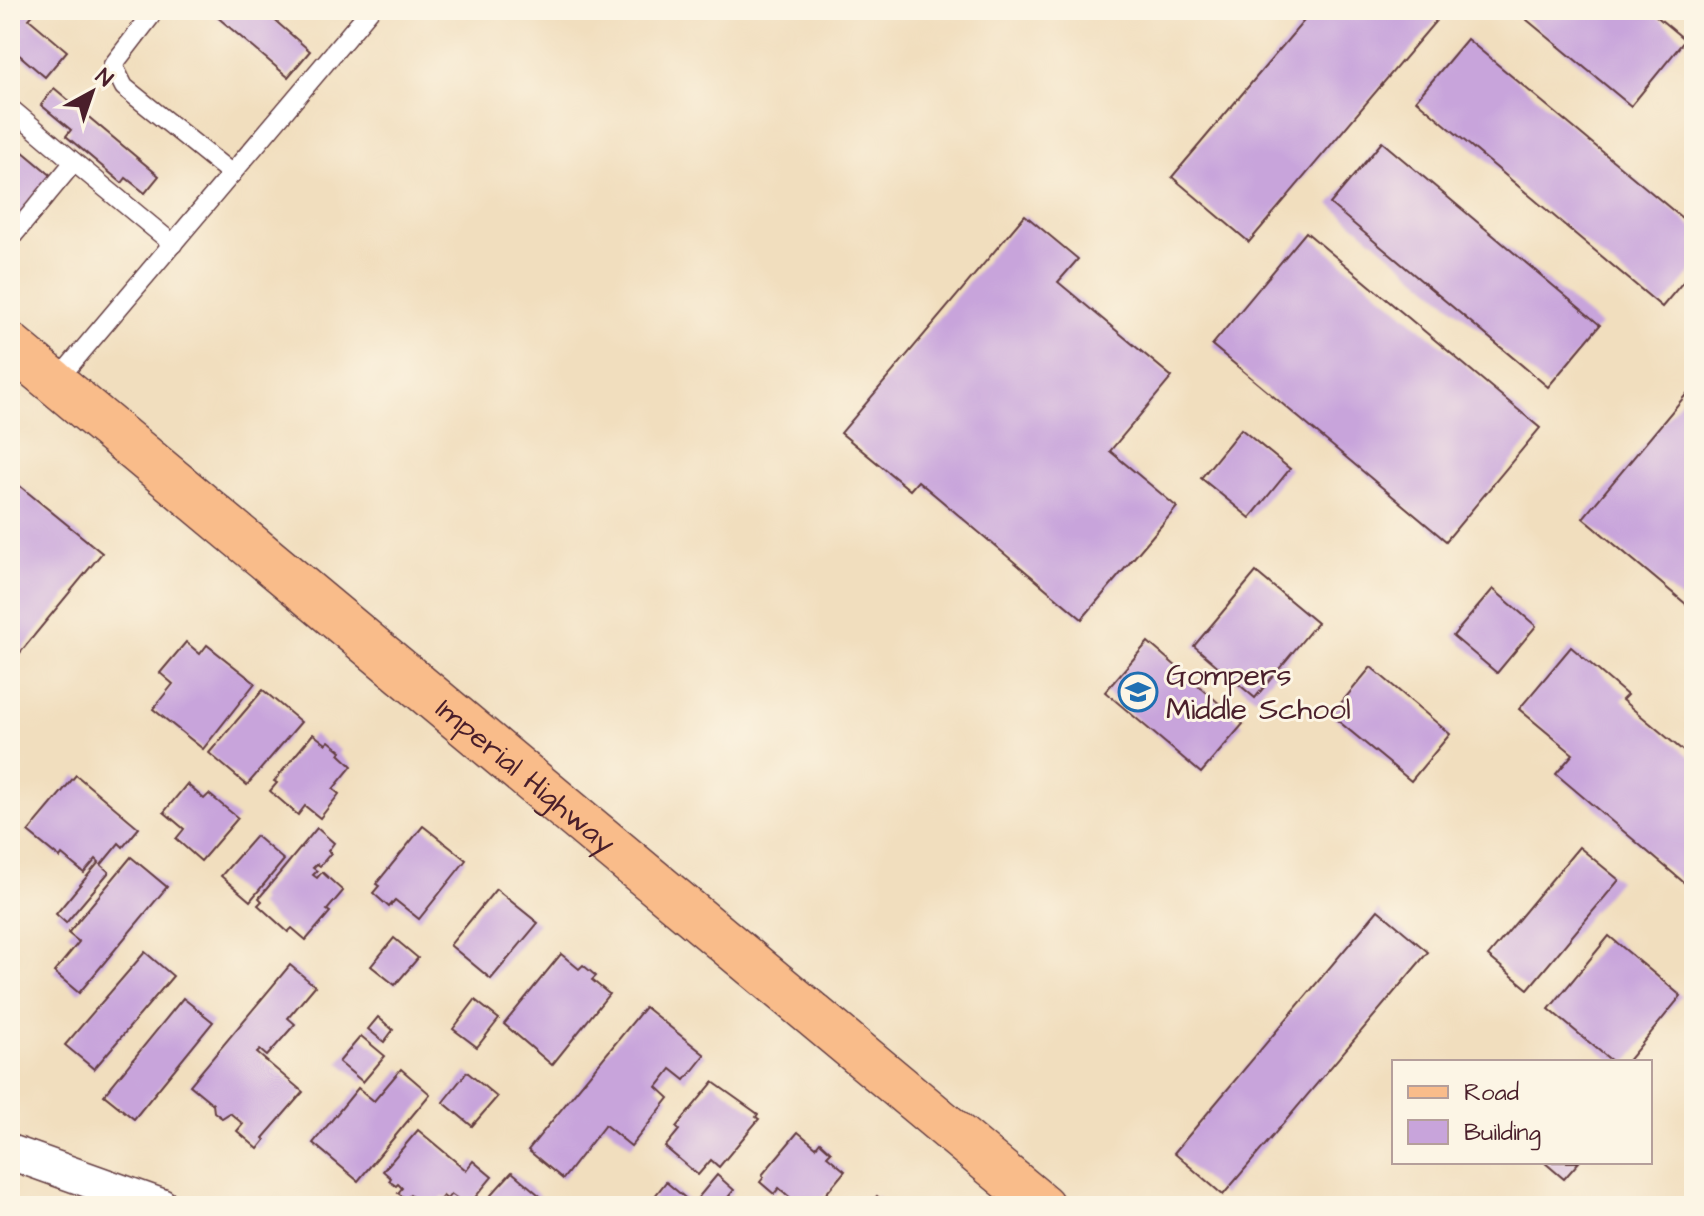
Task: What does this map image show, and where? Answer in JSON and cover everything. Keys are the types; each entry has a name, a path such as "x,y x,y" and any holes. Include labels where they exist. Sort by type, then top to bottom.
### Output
{"main road":[{"name":"Imperial Highway","path":"10,345 1042,1206"}],"street":[{"path":"10,1152 161,1206"}],"lane":[{"path":"55,383 370,10"},
{"path":"150,17 113,65 124,87 232,174"},
{"path":"10,108 173,244"},
{"path":"10,239 74,162"}],"building":[{"path":"10,10 37,10 29,19 67,51 45,77 10,47"},
{"path":"209,10 263,10 310,51 288,77"},
{"path":"1313,10 1445,10 1249,242 1172,177"},
{"path":"1515,10 1649,10 1685,40 1631,106"},
{"path":"1467,39 1694,228 1694,269 1662,307 1416,100"},
{"path":"54,88 159,176 145,193 126,178 122,183 66,136 71,130 41,105"},
{"path":"10,141 59,182 26,222 10,209"},
{"path":"1382,142 1600,325 1548,387 1330,204"},
{"path":"1025,215 1078,259 1058,282 1172,377 1110,451 1177,507 1082,619 918,481 910,490 841,433"},
{"path":"1306,232 1540,428 1446,541 1212,345"},
{"path":"1694,385 1694,594 1686,604 1583,518"},
{"path":"1241,429 1290,469 1250,518 1201,478"},
{"path":"10,478 102,553 10,665"},
{"path":"1256,572 1317,623 1255,698 1194,646"},
{"path":"1493,589 1536,626 1497,673 1453,636"},
{"path":"186,642 200,654 207,645 255,683 203,749 153,709 173,684 160,673"},
{"path":"1148,642 1243,724 1201,773 1105,692"},
{"path":"1571,647 1627,695 1622,700 1694,760 1694,891 1556,774 1573,754 1519,709"},
{"path":"1371,667 1450,734 1411,781 1331,715"},
{"path":"263,690 301,722 247,785 209,753"},
{"path":"313,734 326,744 329,741 352,766 333,789 339,794 320,818 305,806 298,815 270,791 277,783 274,781"},
{"path":"76,775 139,828 123,847 119,843 101,865 109,872 66,923 56,914 99,862 96,859 84,873 28,832"},
{"path":"187,784 204,799 209,794 238,818 201,861 176,839 184,829 164,812"},
{"path":"423,826 466,860 419,919 395,900 389,907 373,893 379,886 376,884"},
{"path":"317,828 334,843 328,851 331,853 320,866 317,864 313,868 317,871 313,875 317,878 322,872 343,891 306,940 292,928 288,932 258,905 262,901 259,898"},
{"path":"256,836 284,860 250,901 221,876"},
{"path":"1579,847 1619,880 1528,989 1488,956"},
{"path":"131,857 167,887 79,993 54,972 79,942 68,933"},
{"path":"496,889 538,923 491,979 450,945"},
{"path":"1378,910 1428,952 1223,1195 1174,1153"},
{"path":"1609,936 1681,996 1629,1060 1611,1060 1549,1009"},
{"path":"394,938 418,958 395,985 371,966"},
{"path":"145,952 173,976 94,1069 65,1045"},
{"path":"561,954 579,969 583,965 596,976 592,980 609,994 552,1065 504,1024"},
{"path":"290,965 315,986 288,1018 295,1024 267,1056 260,1050 257,1053 303,1092 263,1138 265,1140 258,1149 237,1131 243,1124 230,1113 222,1118 214,1112 213,1104 190,1085"},
{"path":"183,998 213,1022 134,1119 104,1095"},
{"path":"475,1000 499,1019 477,1047 453,1029"},
{"path":"645,1007 705,1055 685,1080 671,1069 657,1087 669,1098 631,1146 605,1125 563,1179 528,1150"},
{"path":"378,1017 393,1030 384,1042 368,1029"},
{"path":"361,1036 385,1056 363,1082 339,1062"},
{"path":"401,1069 430,1094 358,1181 313,1143 358,1088 374,1101"},
{"path":"467,1072 497,1097 472,1126 443,1102"},
{"path":"713,1082 758,1114 756,1117 759,1119 719,1167 711,1160 698,1175 665,1147 679,1130 676,1127"},
{"path":"418,1130 466,1170 473,1161 492,1177 468,1206 451,1194 447,1199 443,1196 435,1206 423,1206 410,1195 406,1199 398,1193 402,1188 389,1181 391,1178 383,1171"},
{"path":"798,1132 816,1147 820,1142 831,1152 827,1156 845,1171 816,1206 800,1206 779,1188 774,1194 760,1182 764,1177 762,1175"},
{"path":"1546,1164 1577,1164 1564,1179"},
{"path":"512,1172 552,1206 481,1206"},
{"path":"717,1175 734,1190 721,1206 705,1206 697,1199"},
{"path":"666,1182 695,1206 647,1206"},
{"path":"877,1196 889,1206 868,1206"}],"place":[{"name":"Gompers Middle School","path":"1138,692"}]}
